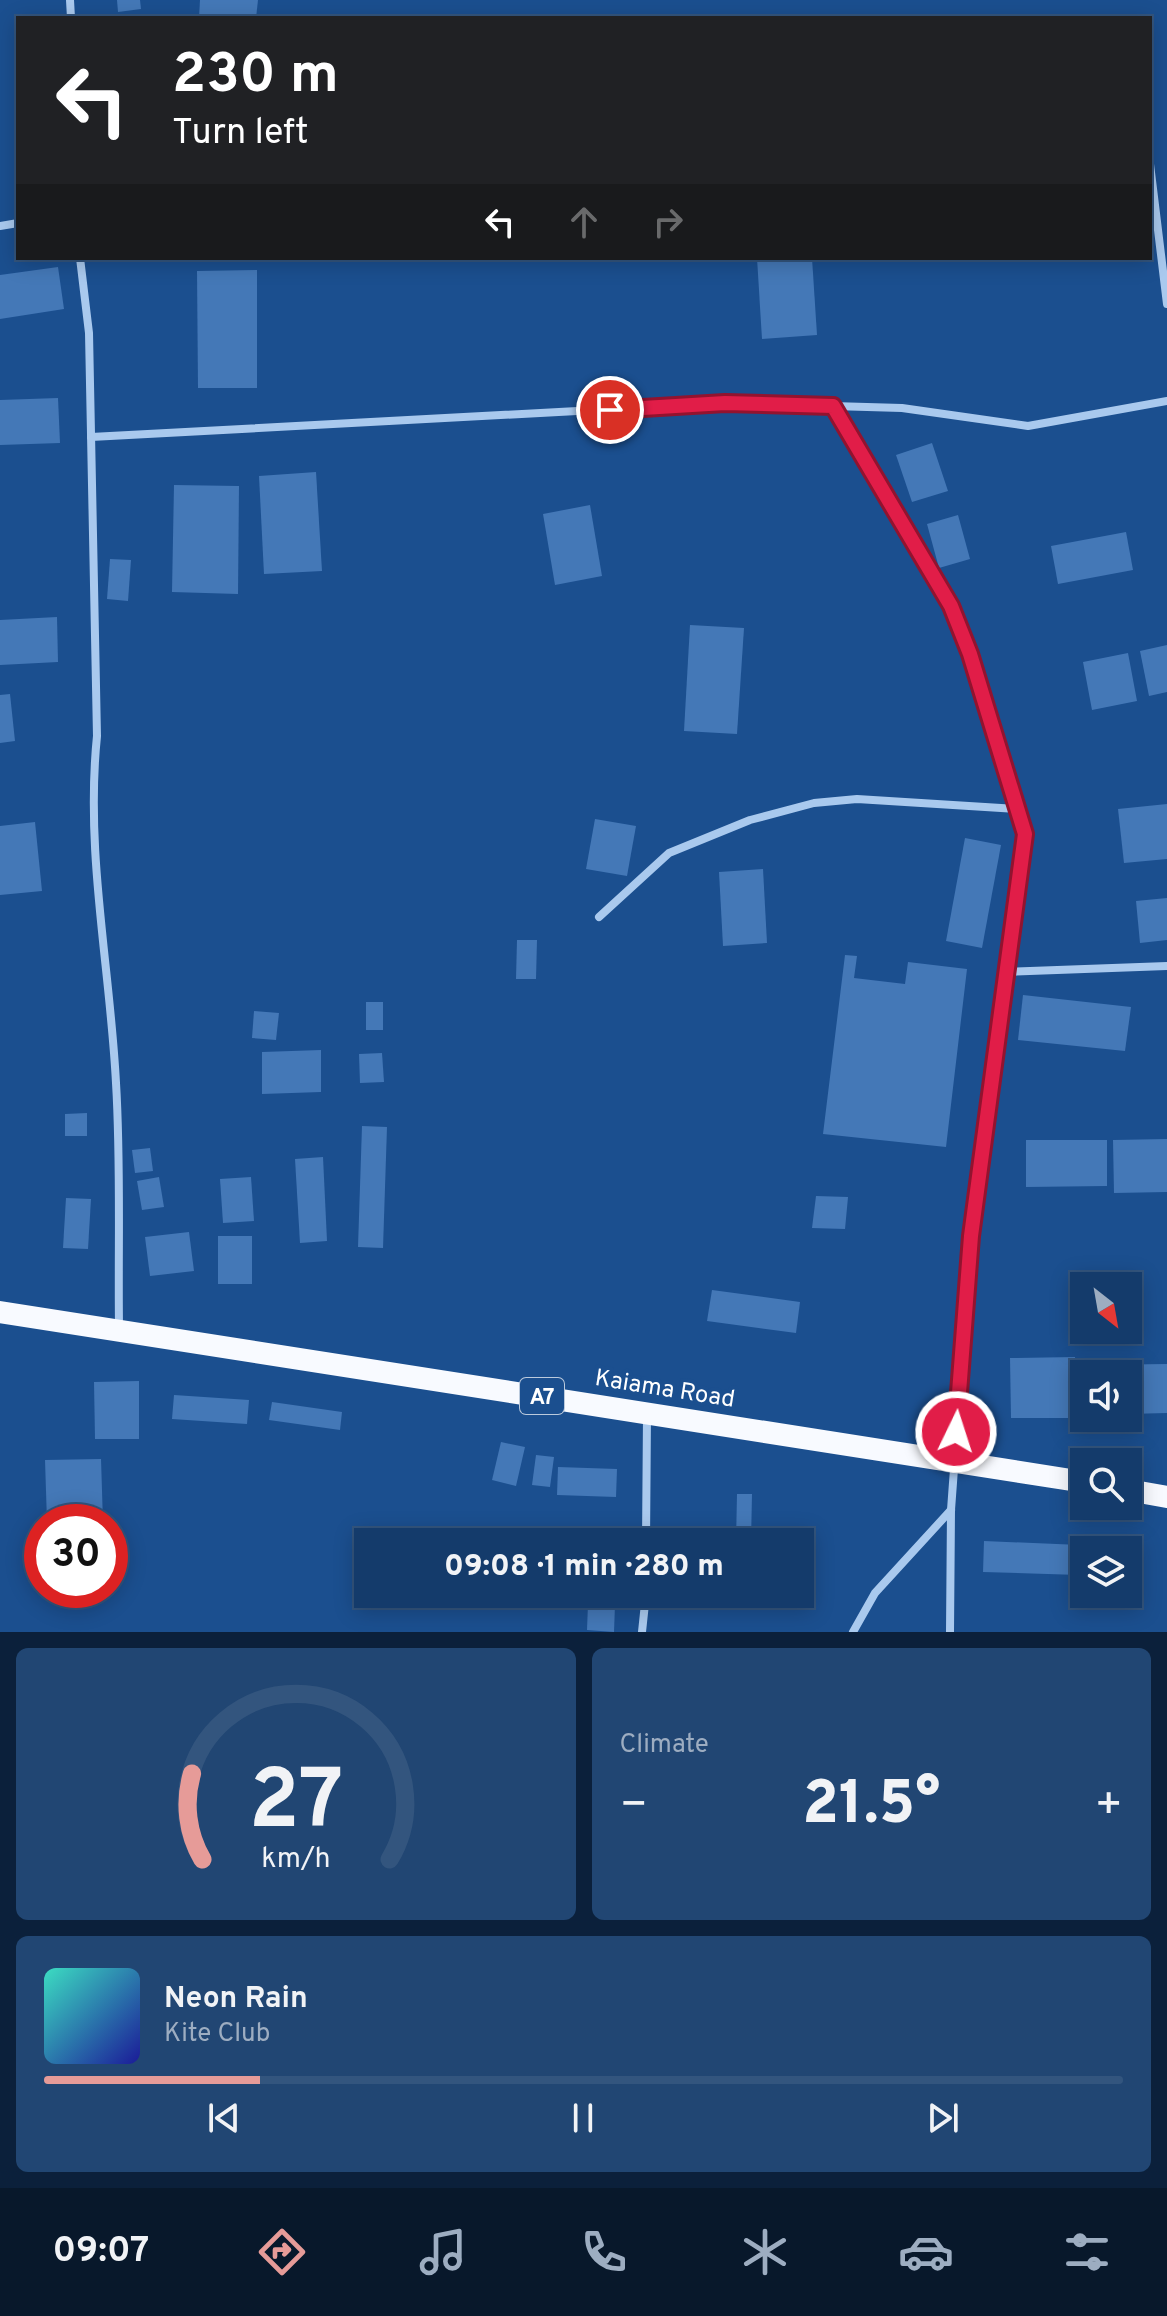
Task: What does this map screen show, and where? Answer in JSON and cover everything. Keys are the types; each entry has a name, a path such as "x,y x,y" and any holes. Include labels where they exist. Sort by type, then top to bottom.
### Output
{"highway":[{"name":"Kaiama Road","path":"0,1312 1070,1480"},
{"path":"1142,1493 1167,1497"}],"street":[{"path":"1152,180 1167,304"},
{"path":"80,260 89,333 97,736 91,795 97,895 116,1082 119,1331"},
{"path":"91,437 725,403 902,408 1028,426 1167,401"},
{"path":"833,406 951,606 970,654 1025,834 971,1236 951,1510 950,1632"},
{"path":"599,917 669,853 750,820 814,803 857,799 1017,809"},
{"path":"1005,972 1167,966"},
{"path":"646,1528 647,1412"},
{"path":"853,1632 875,1593 951,1510"},
{"path":"642,1632 645,1608"}],"building":[{"path":"117,0 140,0 141,9 118,12"},
{"path":"200,0 258,0 256,16 199,16"},
{"path":"757,260 812,260 817,335 762,339"},
{"path":"58,267 64,309 0,319 0,275"},
{"path":"257,270 257,388 198,388 197,271"},
{"path":"58,398 60,443 0,445 0,400"},
{"path":"932,443 948,491 912,502 896,455"},
{"path":"316,472 322,571 264,574 259,476"},
{"path":"174,485 239,486 238,594 172,592"},
{"path":"590,505 602,576 555,585 543,514"},
{"path":"958,515 970,559 939,568 927,524"},
{"path":"1126,532 1133,570 1058,584 1051,546"},
{"path":"110,559 131,560 128,601 107,599"},
{"path":"57,617 58,662 0,665 0,620"},
{"path":"690,625 744,628 737,734 684,731"},
{"path":"1167,645 1167,692 1149,696 1140,651"},
{"path":"1128,653 1137,701 1092,710 1083,662"},
{"path":"10,694 15,741 0,743 0,695"},
{"path":"1167,804 1167,859 1124,863 1118,809"},
{"path":"595,819 636,826 627,876 586,869"},
{"path":"35,822 42,891 0,895 0,826"},
{"path":"965,838 1001,845 982,948 946,941"},
{"path":"763,869 767,943 723,946 719,872"},
{"path":"1167,898 1167,940 1140,943 1136,901"},
{"path":"517,940 537,940 536,979 516,979"},
{"path":"845,955 857,956 854,978 905,984 908,962 967,969 946,1147 823,1134"},
{"path":"1023,995 1131,1007 1125,1051 1018,1040"},
{"path":"366,1002 383,1002 383,1030 366,1030"},
{"path":"254,1011 279,1013 276,1040 252,1038"},
{"path":"321,1050 321,1092 262,1094 262,1052"},
{"path":"382,1053 384,1082 360,1083 359,1054"},
{"path":"87,1113 87,1136 65,1136 65,1114"},
{"path":"362,1126 387,1127 383,1248 358,1247"},
{"path":"1167,1139 1167,1192 1114,1193 1113,1140"},
{"path":"1026,1140 1107,1140 1107,1186 1026,1187"},
{"path":"150,1148 153,1171 135,1173 132,1150"},
{"path":"323,1157 327,1241 300,1243 295,1159"},
{"path":"159,1177 164,1207 142,1210 137,1181"},
{"path":"251,1177 254,1221 223,1223 220,1179"},
{"path":"816,1196 848,1197 845,1229 812,1228"},
{"path":"66,1198 91,1199 88,1249 63,1248"},
{"path":"189,1232 194,1271 150,1276 145,1237"},
{"path":"218,1236 252,1236 252,1284 218,1284"},
{"path":"712,1290 800,1302 796,1333 707,1321"},
{"path":"1075,1357 1075,1360 1070,1360 1070,1418 1011,1418 1010,1358"},
{"path":"1142,1364 1167,1364 1167,1413 1142,1414"},
{"path":"139,1381 139,1439 95,1439 94,1382"},
{"path":"174,1395 249,1400 247,1424 172,1419"},
{"path":"272,1402 342,1412 340,1430 269,1420"},
{"path":"501,1442 525,1447 516,1486 492,1480"},
{"path":"536,1455 554,1457 550,1487 532,1485"},
{"path":"101,1459 102,1504 46,1504 45,1460"},
{"path":"558,1467 617,1469 616,1497 557,1495"},
{"path":"737,1494 752,1494 751,1528 736,1528"},
{"path":"984,1541 1070,1545 1070,1575 983,1572"},
{"path":"588,1608 615,1608 614,1632 587,1630"}],"route":[{"path":"610,410 725,403 833,406 951,606 970,654 1025,834 971,1236 956,1432"}]}
